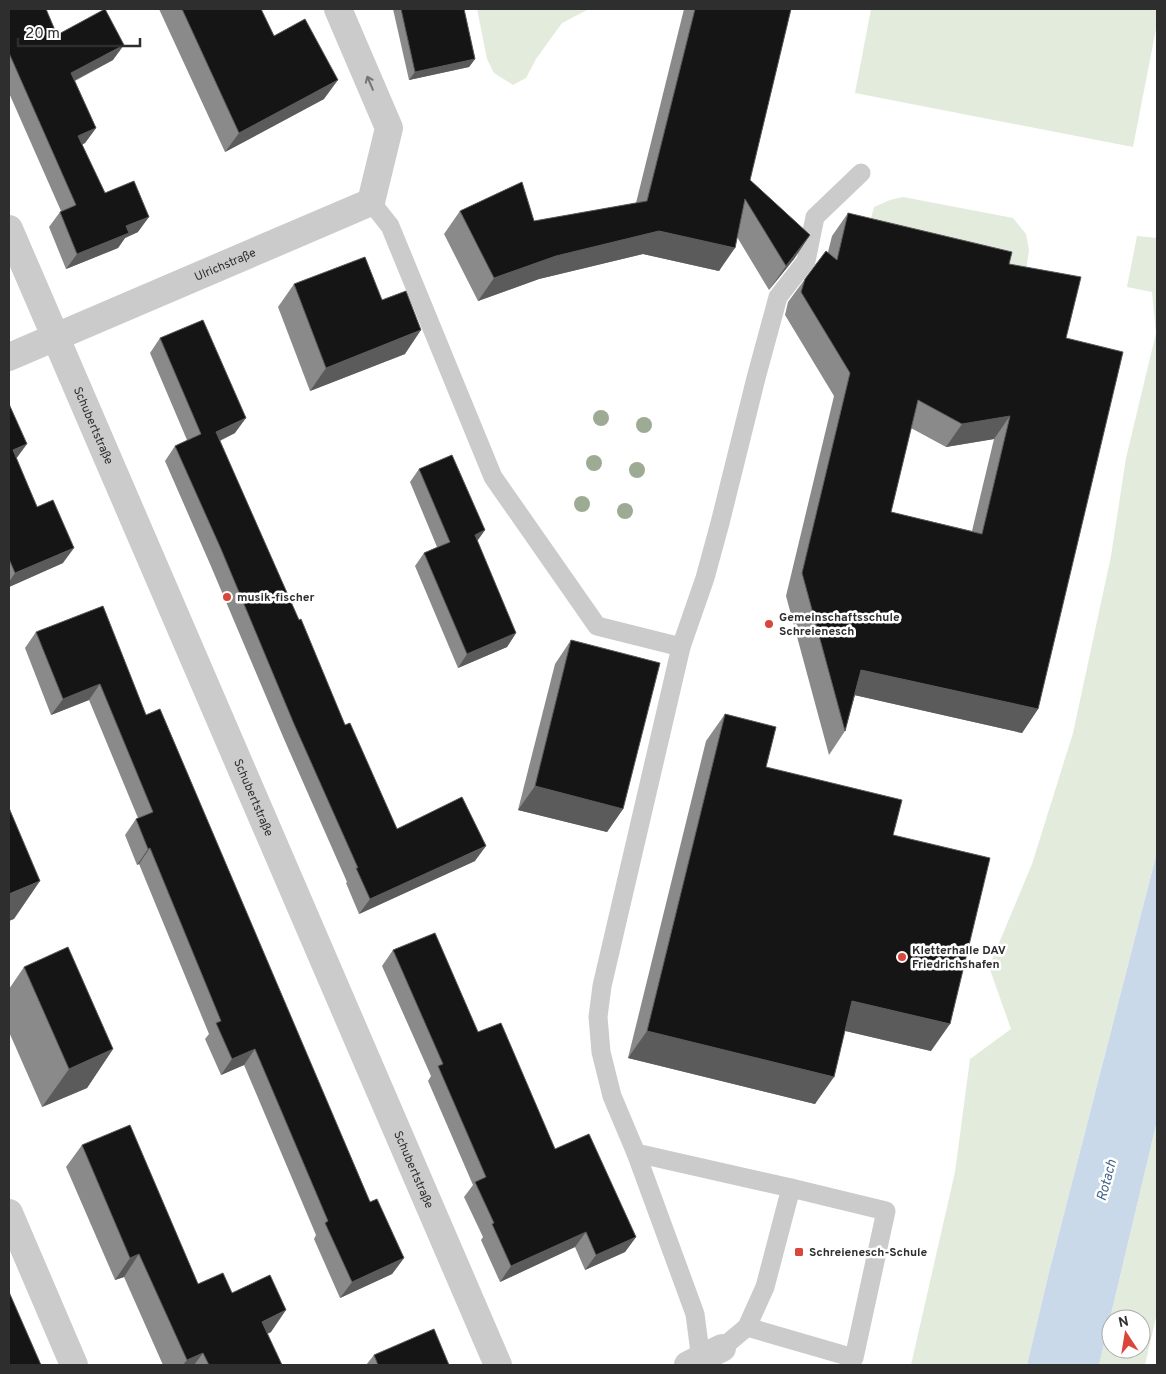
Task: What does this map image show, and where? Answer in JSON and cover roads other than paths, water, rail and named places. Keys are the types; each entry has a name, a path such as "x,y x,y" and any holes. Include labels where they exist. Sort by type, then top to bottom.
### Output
{"street":[{"path":"338,9 389,128 371,202"},
{"name":"Ulrichstraße","path":"9,357 371,202"},
{"name":"Schubertstraße","path":"9,229 498,1365"},
{"path":"9,1213 74,1365"}],"lane":[{"path":"790,1188 765,1286 747,1327 704,1358 695,1314 636,1153 612,1096 601,1052 598,1017 602,986 681,647 705,578 778,298 806,261 815,217 861,173"},
{"path":"371,202 390,226 493,476 591,618 597,626 681,647"},
{"path":"636,1153 886,1211 854,1358 747,1327"}],"water":[{"name":"Rotach","path":"1157,852 1157,1121 1112,1309 1101,1309 1101,1357 1099,1365 1027,1365 1049,1272"}],"place":[{"name":"musik-fischer","path":"227,597"},
{"name":"Gemeinschaftsschule Schreienesch","path":"769,624"},
{"name":"Kletterhalle DAV Friedrichshafen","path":"902,957"},
{"name":"Schreienesch-Schule","path":"799,1252"}]}
